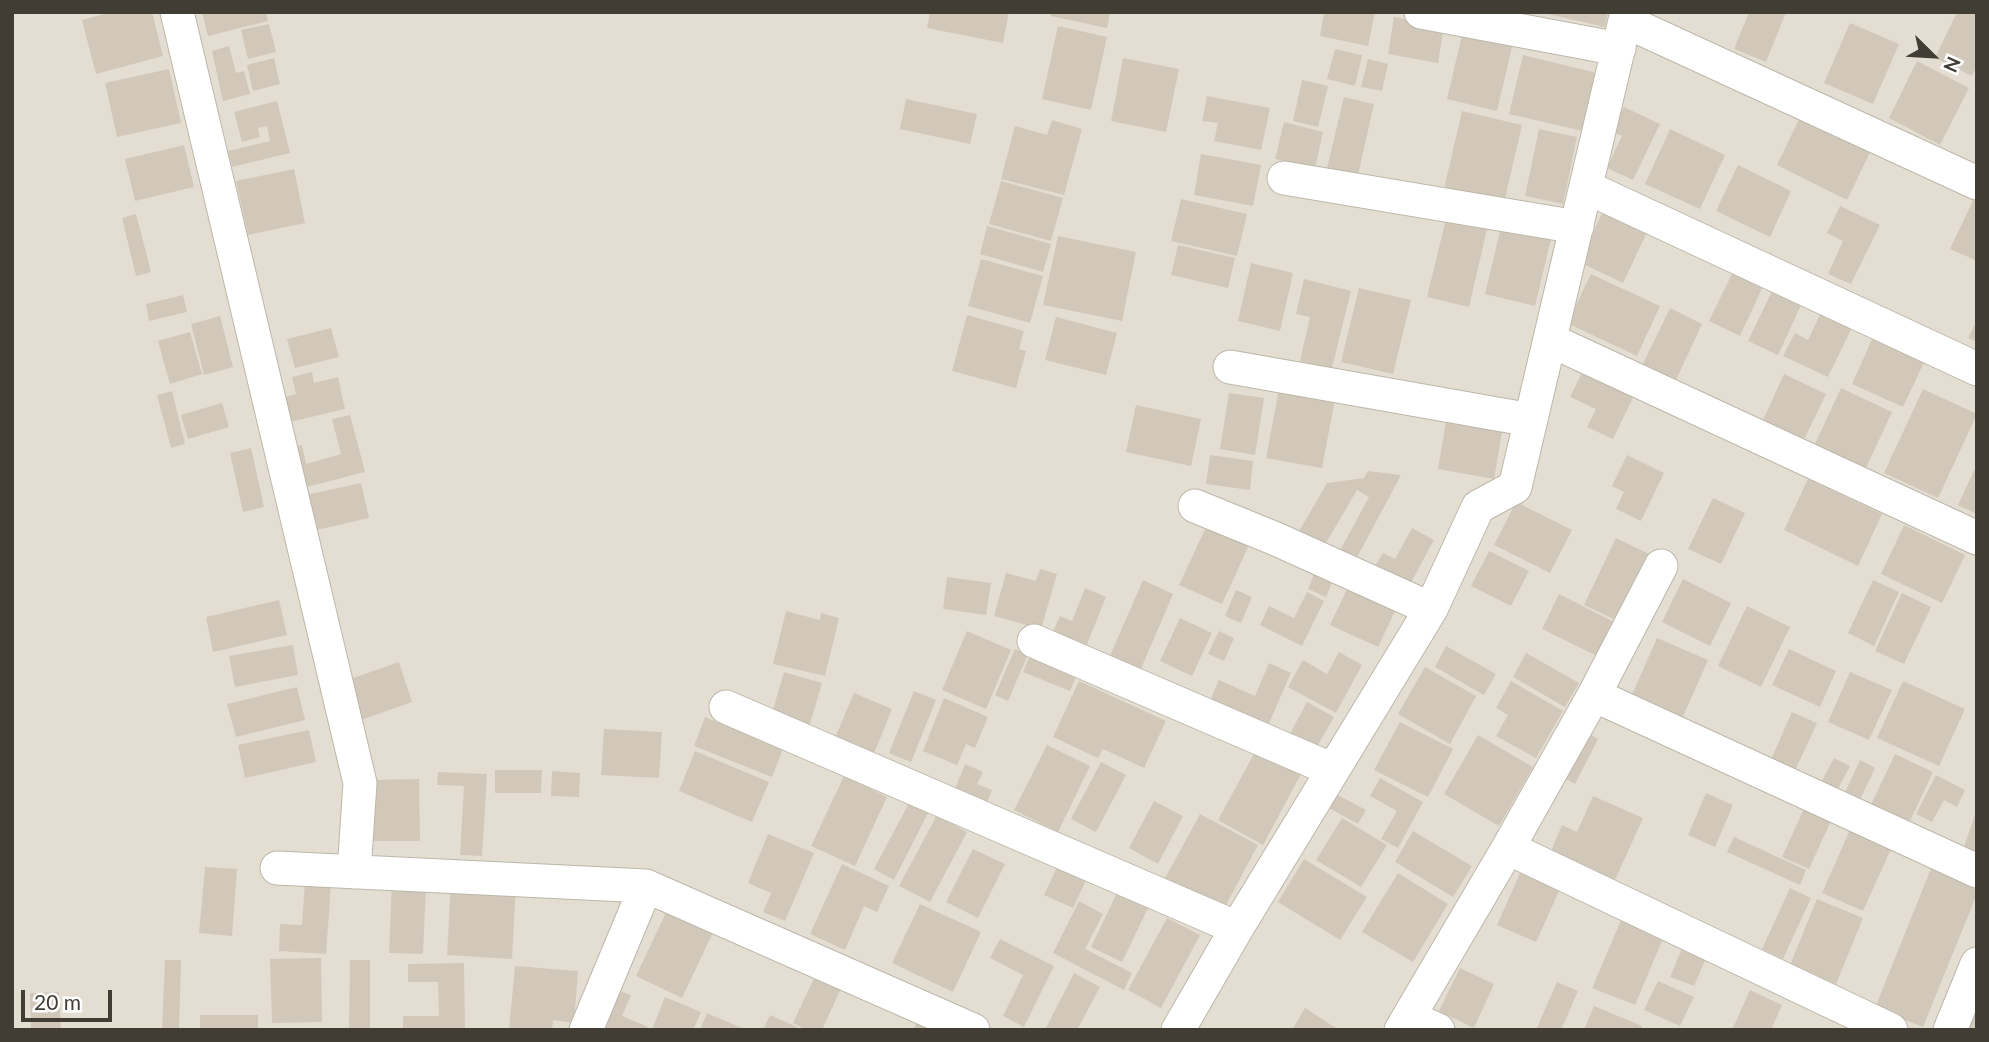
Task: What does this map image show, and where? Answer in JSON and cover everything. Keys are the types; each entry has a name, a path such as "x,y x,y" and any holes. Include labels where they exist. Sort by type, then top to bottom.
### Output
{"street":[{"path":"177,12 360,783 354,872"},
{"path":"1421,12 1624,27 1977,183"},
{"path":"1178,1030 1431,609 1478,507 1515,487 1624,27"},
{"path":"1284,178 1577,227"},
{"path":"1586,187 1977,369"},
{"path":"1550,340 1977,538"},
{"path":"1230,367 1531,420"},
{"path":"1195,506 1276,539 1431,609"},
{"path":"1416,1025 1508,848 1594,695 1661,566"},
{"path":"1034,641 1333,770"},
{"path":"1594,695 1977,871"},
{"path":"726,706 1237,928"},
{"path":"1508,848 1891,1030"},
{"path":"277,868 646,886 973,1030"},
{"path":"586,1030 646,886"},
{"path":"1950,1030 1977,964"}],"shaded area":[{"path":"12,12 1977,12 1977,1030 12,1030"}],"building":[{"path":"112,12 152,12 163,56 96,74 82,20"},
{"path":"202,12 266,12 268,21 208,36"},
{"path":"930,12 1009,12 1003,43 927,28"},
{"path":"1051,12 1110,12 1107,28 1051,16"},
{"path":"1324,12 1375,12 1368,46 1320,36"},
{"path":"1539,12 1608,12 1605,27"},
{"path":"1749,12 1786,12 1766,62 1734,49"},
{"path":"1957,12 1977,12 1977,65 1972,76 1935,58"},
{"path":"1394,17 1444,26 1438,63 1388,54"},
{"path":"1850,23 1899,44 1873,104 1824,83"},
{"path":"269,24 276,52 248,59 241,30"},
{"path":"1058,26 1107,37 1091,110 1042,99"},
{"path":"1463,31 1513,43 1497,111 1447,99"},
{"path":"229,46 236,73 244,71 250,94 223,101 212,51"},
{"path":"1335,49 1362,55 1355,86 1327,79"},
{"path":"1523,55 1597,73 1583,131 1509,114"},
{"path":"274,58 280,84 253,91 247,65"},
{"path":"1123,58 1179,69 1166,132 1111,121"},
{"path":"1368,59 1388,64 1382,91 1361,87"},
{"path":"1917,61 1969,88 1940,145 1889,118"},
{"path":"169,69 181,123 117,137 105,83"},
{"path":"1302,80 1328,86 1318,127 1293,121"},
{"path":"1207,96 1270,108 1261,150 1214,141 1218,123 1202,121"},
{"path":"1344,97 1374,104 1358,175 1327,168"},
{"path":"906,99 977,114 970,144 900,129"},
{"path":"277,101 290,153 232,167 228,151 270,141 267,126 258,128 260,137 242,142 234,112"},
{"path":"1624,107 1660,124 1633,180 1607,168 1622,136 1612,132"},
{"path":"1462,111 1522,125 1504,203 1444,189"},
{"path":"1803,111 1873,146 1847,200 1777,165"},
{"path":"1052,120 1082,129 1064,195 1001,179 1015,126 1047,135"},
{"path":"1284,122 1323,132 1315,168 1275,159"},
{"path":"1539,129 1577,137 1563,204 1525,196"},
{"path":"1670,129 1725,155 1700,209 1645,184"},
{"path":"184,145 194,187 135,201 125,159"},
{"path":"1201,154 1261,165 1253,206 1194,195"},
{"path":"1738,165 1791,191 1770,237 1716,211"},
{"path":"294,169 305,223 248,235 236,181"},
{"path":"1001,181 1063,198 1051,241 989,224"},
{"path":"1977,192 1977,261 1950,249"},
{"path":"1181,199 1247,214 1237,256 1171,241"},
{"path":"1606,205 1650,226 1623,283 1579,262"},
{"path":"1840,206 1880,225 1851,284 1828,274 1843,241 1827,233"},
{"path":"136,214 151,272 136,276 122,218"},
{"path":"1447,215 1488,225 1469,307 1427,297"},
{"path":"1502,223 1552,235 1535,306 1485,294"},
{"path":"987,226 1051,244 1043,272 980,254"},
{"path":"1058,236 1136,252 1122,321 1043,305"},
{"path":"1178,245 1235,258 1228,288 1171,275"},
{"path":"981,259 1043,276 1030,323 968,306"},
{"path":"1251,263 1293,273 1280,331 1238,321"},
{"path":"1735,268 1765,282 1740,336 1709,321"},
{"path":"1591,274 1660,306 1637,356 1567,323"},
{"path":"1304,279 1351,291 1332,368 1300,361 1310,317 1296,314"},
{"path":"1774,287 1803,301 1778,355 1748,341"},
{"path":"1359,288 1411,300 1393,374 1341,362"},
{"path":"183,295 187,312 149,321 146,304"},
{"path":"1824,306 1855,321 1828,377 1783,356 1795,333 1808,340"},
{"path":"1670,308 1702,324 1676,380 1643,364"},
{"path":"967,315 1024,331 1019,349 1026,351 1016,388 952,371"},
{"path":"220,316 233,367 204,375 191,324"},
{"path":"1056,317 1117,333 1106,375 1045,360"},
{"path":"1977,320 1977,342 1968,338"},
{"path":"331,328 339,357 295,368 287,339"},
{"path":"190,332 202,374 170,384 158,341"},
{"path":"1874,335 1926,358 1903,407 1852,384"},
{"path":"1587,362 1638,387 1613,439 1587,427 1596,409 1570,397"},
{"path":"312,372 314,383 338,377 345,409 290,422 285,397 296,394 292,377"},
{"path":"1784,374 1826,394 1801,446 1760,427"},
{"path":"1841,388 1892,412 1865,470 1814,446"},
{"path":"1279,389 1335,399 1322,468 1266,458"},
{"path":"1923,389 1977,414 1938,498 1884,473"},
{"path":"172,391 185,444 171,448 157,395"},
{"path":"1229,393 1264,398 1255,455 1220,449"},
{"path":"222,403 229,427 188,439 181,415"},
{"path":"1136,405 1201,419 1191,466 1126,452"},
{"path":"350,415 365,472 295,490 285,449 302,445 306,464 341,454 332,419"},
{"path":"1447,416 1503,426 1494,479 1438,469"},
{"path":"251,448 264,507 243,512 230,453"},
{"path":"1210,455 1253,461 1250,490 1206,484"},
{"path":"1627,455 1664,473 1641,521 1616,509 1624,492 1612,486"},
{"path":"1977,464 1977,514 1958,505"},
{"path":"1368,471 1401,475 1353,565 1337,556 1369,497 1357,490 1323,548 1298,533 1327,483 1364,478"},
{"path":"1808,479 1882,514 1858,566 1784,530"},
{"path":"361,483 369,518 308,532 301,496"},
{"path":"1713,498 1745,513 1721,564 1688,549"},
{"path":"1516,502 1572,530 1550,573 1494,545"},
{"path":"1207,525 1249,545 1222,604 1179,585"},
{"path":"1904,525 1965,555 1942,603 1881,574"},
{"path":"1412,528 1434,540 1408,588 1373,569 1383,553 1395,559"},
{"path":"1616,538 1651,555 1618,621 1584,605"},
{"path":"1489,551 1529,571 1511,606 1471,586"},
{"path":"1040,569 1057,574 1041,629 994,616 1006,573 1036,581"},
{"path":"1314,574 1332,582 1326,597 1308,589"},
{"path":"947,577 991,583 986,615 943,609"},
{"path":"1683,579 1731,603 1710,646 1662,622"},
{"path":"1143,580 1173,594 1140,671 1109,658"},
{"path":"1873,580 1899,592 1874,646 1848,633"},
{"path":"1348,587 1396,609 1378,647 1330,625"},
{"path":"1085,588 1106,597 1085,649 1051,636 1060,616 1072,621"},
{"path":"1236,590 1252,597 1241,623 1225,616"},
{"path":"1307,592 1324,601 1302,646 1260,625 1269,606 1294,618"},
{"path":"1902,593 1931,607 1904,664 1875,651"},
{"path":"1559,594 1614,622 1597,656 1542,629"},
{"path":"279,600 287,635 213,652 206,617"},
{"path":"1747,606 1790,627 1761,687 1718,666"},
{"path":"786,611 820,620 821,613 839,618 825,676 773,664"},
{"path":"1180,618 1212,633 1192,676 1160,661"},
{"path":"967,631 1011,650 986,709 942,690"},
{"path":"1219,631 1234,638 1224,661 1208,654"},
{"path":"1657,638 1708,660 1681,721 1630,699"},
{"path":"293,645 298,675 235,687 229,656"},
{"path":"1446,646 1496,674 1484,695 1435,667"},
{"path":"1015,649 1028,654 1008,701 995,695"},
{"path":"1789,649 1836,671 1820,707 1772,685"},
{"path":"1339,652 1362,665 1336,713 1288,687 1303,660 1327,674"},
{"path":"1526,653 1579,683 1565,707 1513,677"},
{"path":"1030,655 1077,674 1070,691 1023,672"},
{"path":"399,662 412,702 358,721 345,681"},
{"path":"1269,663 1291,673 1266,730 1208,705 1219,680 1255,696"},
{"path":"1425,667 1476,696 1450,744 1398,714"},
{"path":"784,672 822,683 808,731 770,720"},
{"path":"1850,672 1892,690 1869,740 1828,722"},
{"path":"1079,681 1166,721 1144,768 1103,749 1098,758 1053,737"},
{"path":"1511,681 1563,711 1536,758 1496,736 1508,715 1496,708"},
{"path":"1903,681 1965,709 1939,766 1877,738"},
{"path":"297,687 305,720 236,737 227,704"},
{"path":"914,691 936,700 911,762 889,753"},
{"path":"854,693 892,709 873,756 834,740"},
{"path":"944,698 988,717 975,748 966,744 957,765 923,751"},
{"path":"1307,702 1334,717 1315,750 1289,736"},
{"path":"1792,712 1817,723 1793,775 1769,764"},
{"path":"705,717 783,749 772,777 694,746"},
{"path":"1400,722 1453,749 1428,797 1374,770"},
{"path":"604,729 662,732 659,778 601,775"},
{"path":"1580,729 1598,739 1575,784 1556,774"},
{"path":"309,730 316,762 245,778 238,745"},
{"path":"1478,735 1533,767 1499,826 1444,794"},
{"path":"1047,745 1090,766 1058,832 1014,810"},
{"path":"695,751 769,782 752,822 679,791"},
{"path":"1255,752 1301,774 1263,845 1218,820"},
{"path":"1895,754 1933,772 1909,823 1871,805"},
{"path":"1834,758 1850,766 1837,791 1821,783"},
{"path":"1860,760 1875,768 1858,804 1843,797"},
{"path":"1101,762 1126,775 1096,832 1071,819"},
{"path":"965,764 983,772 977,784 992,790 985,807 953,794"},
{"path":"495,770 542,770 541,793 495,793"},
{"path":"552,771 580,773 579,797 551,796"},
{"path":"438,772 487,774 482,856 460,855 464,786 437,785"},
{"path":"1936,775 1965,790 1957,807 1944,800 1932,822 1916,814"},
{"path":"844,776 887,797 855,866 811,846"},
{"path":"1380,778 1423,802 1398,848 1381,839 1397,811 1370,796"},
{"path":"419,779 420,841 367,841 367,780"},
{"path":"1328,790 1366,810 1358,824 1320,803"},
{"path":"1706,793 1733,805 1715,847 1688,835"},
{"path":"1593,796 1643,818 1615,880 1551,851 1562,825 1577,832"},
{"path":"1808,800 1835,812 1809,869 1782,857"},
{"path":"1154,801 1183,816 1158,864 1129,848"},
{"path":"909,803 928,813 894,880 874,869"},
{"path":"1977,812 1977,857 1962,852"},
{"path":"1200,814 1258,845 1220,916 1162,884"},
{"path":"937,815 967,832 930,902 899,886"},
{"path":"1342,818 1387,845 1361,887 1316,860"},
{"path":"1852,825 1896,838 1863,911 1822,893"},
{"path":"1413,831 1472,866 1453,897 1395,862"},
{"path":"768,834 814,853 785,921 763,912 771,893 748,883"},
{"path":"1734,837 1806,870 1800,885 1727,852"},
{"path":"973,849 1005,864 978,918 946,902"},
{"path":"1304,859 1367,897 1340,940 1278,902"},
{"path":"1059,863 1088,876 1073,908 1044,895"},
{"path":"842,864 889,886 877,912 864,906 845,950 810,934"},
{"path":"1932,866 1977,883 1977,894 1923,1027 1875,1008"},
{"path":"205,867 237,869 232,936 199,933"},
{"path":"1521,871 1560,889 1536,942 1497,925"},
{"path":"1398,873 1448,904 1413,962 1362,932"},
{"path":"451,881 516,885 512,959 447,955"},
{"path":"305,882 331,884 326,954 279,951 280,924 302,925"},
{"path":"392,883 426,884 423,954 389,953"},
{"path":"1790,888 1811,898 1783,959 1762,949"},
{"path":"1117,893 1148,908 1122,962 1091,947"},
{"path":"1817,899 1863,918 1836,984 1790,965"},
{"path":"1079,901 1103,914 1085,949 1132,973 1124,990 1053,953"},
{"path":"670,904 716,926 682,998 636,976"},
{"path":"920,904 981,932 953,992 892,963"},
{"path":"1167,918 1200,935 1161,1008 1128,990"},
{"path":"1622,918 1664,936 1635,1005 1592,988"},
{"path":"1000,939 1054,966 1024,1027 1003,1016 1023,975 990,958"},
{"path":"1683,946 1707,956 1694,986 1670,977"},
{"path":"321,958 322,1022 272,1023 270,959"},
{"path":"165,960 181,960 179,1030 162,1030"},
{"path":"350,960 370,960 370,1030 349,1030"},
{"path":"464,963 465,1030 403,1030 403,1016 439,1016 438,982 408,982 408,964"},
{"path":"515,966 578,971 574,1023 553,1020 552,1030 509,1030"},
{"path":"1460,968 1494,984 1474,1028 1439,1011"},
{"path":"817,972 843,984 822,1030 807,1030 793,1023"},
{"path":"1074,973 1100,987 1077,1030 1045,1030"},
{"path":"1658,981 1694,997 1680,1026 1644,1010"},
{"path":"1557,982 1578,991 1561,1030 1536,1030"},
{"path":"611,987 631,995 622,1016 648,1027 647,1030 592,1030"},
{"path":"1750,990 1782,1005 1771,1030 1732,1030"},
{"path":"59,992 61,1030 31,1030 30,993"},
{"path":"665,997 701,1012 693,1030 652,1030"},
{"path":"1977,1000 1977,1030 1965,1030"},
{"path":"1594,1006 1642,1026 1640,1030 1584,1030"},
{"path":"1305,1008 1339,1030 1292,1030"},
{"path":"707,1013 742,1028 700,1030"},
{"path":"200,1015 258,1015 258,1030 200,1030"},
{"path":"770,1015 797,1027 796,1030 763,1030"},
{"path":"919,1018 944,1030 913,1030"}]}
